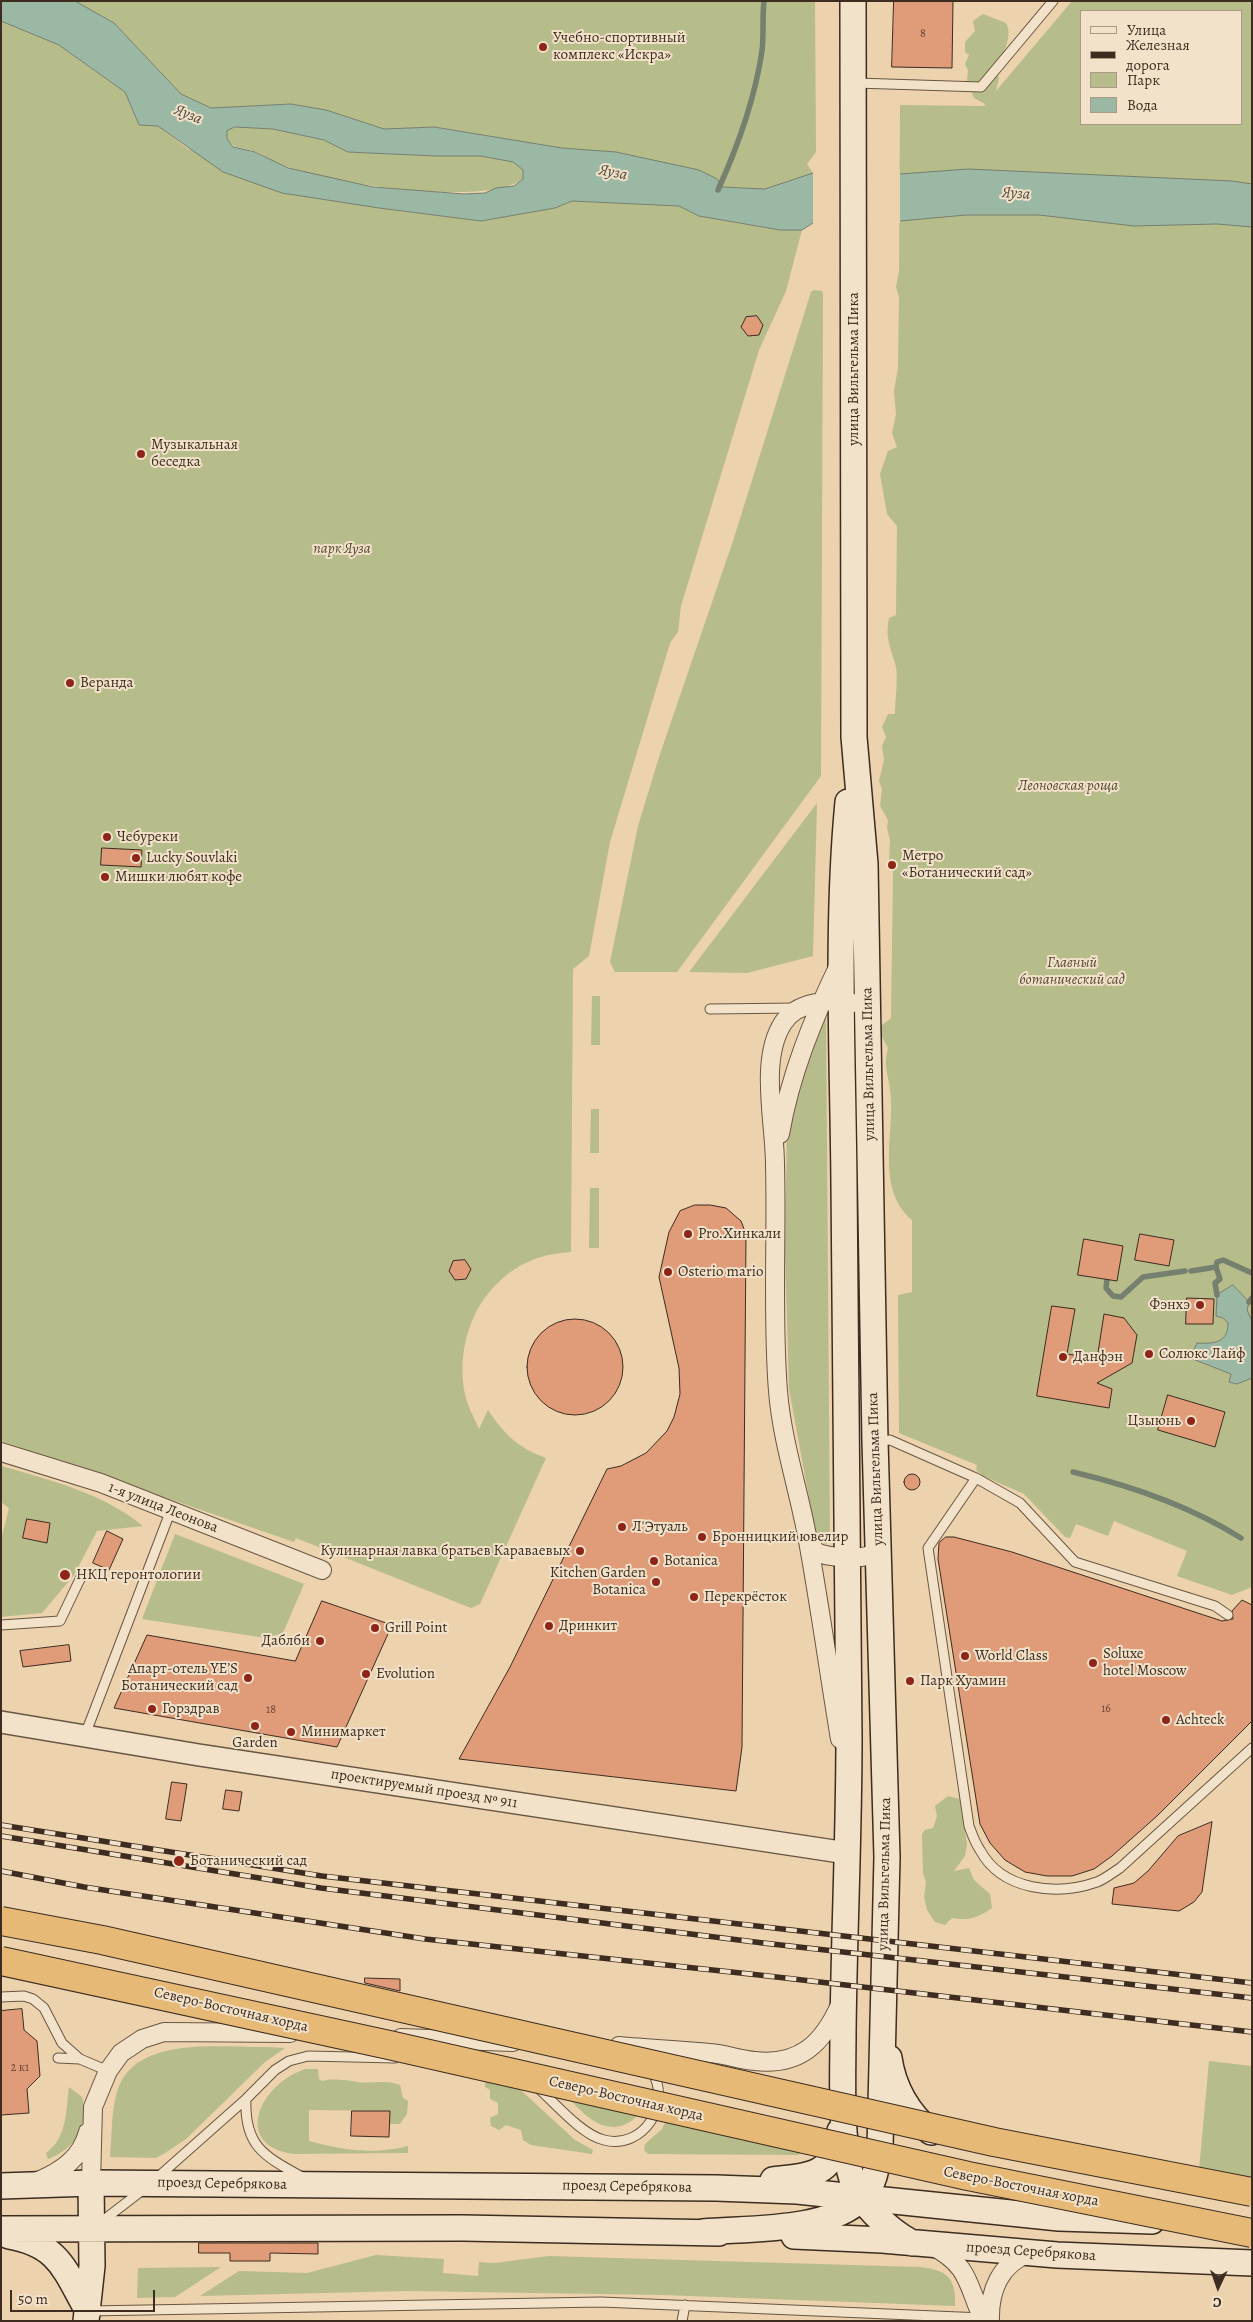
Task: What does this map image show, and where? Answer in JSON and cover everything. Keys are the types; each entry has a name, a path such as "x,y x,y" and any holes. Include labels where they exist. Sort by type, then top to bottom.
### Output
{"main road":[{"name":"улица Вильгельма Пика","path":"703,2232 808,2224 828,2219 862,2198 874,2177 880,2147 887,1857 875,1441 865,864 854,738 854,1"},
{"name":"улица Вильгельма Пика","path":"854,738 845,834 842,958 832,1001 850,1557 849,1793 844,1998 845,2134 851,2176 862,2198 897,2235 920,2244"},
{"path":"1,1921 102,1940 994,2142 1252,2192"},
{"name":"Северо-Восточная хорда","path":"1,1961 398,2047 968,2176 1252,2232"},
{"path":"883,2016 890,2068 903,2101 915,2119 930,2132 949,2142 1210,2185 1252,2199"},
{"path":"716,2188 813,2174 829,2164 835,2156 845,2104"},
{"path":"87,2316 93,2229 91,2183"},
{"name":"проезд Серебрякова","path":"1,2186 151,2183 716,2188 797,2191 1059,2218 1252,2225"},
{"name":"проезд Серебрякова","path":"1,2229 473,2228 703,2232 1252,2264"},
{"path":"1,2235 28,2239 49,2251 63,2267 87,2316"}],"street":[{"path":"849,1793 808,1539 789,1463 778,1390 776,1164 770,1064 775,1040 784,1021 800,1008 832,1001 855,1003 862,1009 868,1019"},
{"path":"776,1164 782,1125 794,1073 832,1001"},
{"name":"1-я улица Леонова","path":"1,1452 61,1469 322,1570"},
{"path":"808,1539 816,1552 823,1556 864,1556 873,1553 878,1542"},
{"name":"проектируемый проезд № 911","path":"1,1722 847,1853"},
{"path":"29,2184 63,2169 73,2160 84,2144 94,2107 108,2071 121,2054 142,2039 164,2032 296,2033 612,2046 712,2053 755,2061 779,2062 799,2056 816,2044 831,2025 844,1998"},
{"path":"91,2183 94,2107"},
{"path":"920,2244 950,2257 965,2273 986,2320"},
{"path":"986,2320 1000,2276 1009,2264 1030,2252"}],"lane":[{"path":"854,83 981,87 1053,1"},
{"path":"710,1009 800,1008"},
{"path":"875,1441 890,1440 976,1478 1020,1503 1075,1562 1215,1606 1228,1615"},
{"path":"976,1478 928,1548 969,1826 980,1852 996,1870 1020,1885 1046,1889 1074,1888 1098,1881 1120,1868 1252,1748"},
{"path":"84,1736 171,1510"},
{"path":"1,1625 60,1621 81,1577"},
{"path":"1,1998 24,1996 34,1999 44,2008 62,2043 80,2059 108,2071"},
{"path":"93,2229 151,2183 246,2099 275,2070 289,2061 308,2056 494,2063 508,2066 527,2078 583,2129 595,2137 605,2141 622,2141 642,2132 656,2116 660,2094 654,2075 645,2062 633,2054 612,2046"},
{"path":"58,2058 80,2059"},
{"path":"246,2099 247,2126 257,2147 279,2164 315,2185"},
{"path":"87,2316 552,2302 685,2305 986,2320"},
{"path":"682,2321 685,2305"}],"green space":[{"path":"75,1 815,1 816,152 807,164 813,173 765,189 722,187 717,179 616,152 562,148 434,127 384,129 326,110 291,104 211,108 181,94 114,23"},
{"name":"Леоновская роща","path":"1072,1 1252,1 1252,1587 1232,1595 1177,1576 1187,1551 1114,1521 1108,1536 1076,1524 1070,1538 1065,1537 1024,1494 983,1476 976,1470 977,1465 899,1433 898,1295 912,1292 912,1220 900,1207 893,1192 890,1176 891,1105 886,1064 888,1048 881,1035 881,1026 891,1018 893,872 889,862 890,840 887,828 888,820 880,806 882,789 879,781 884,760 882,746 886,737 882,727 888,714 895,714 897,681 888,630 889,618 896,615 897,526 887,514 880,474 888,451 897,447 892,433 896,414 894,391 898,368 899,297 896,287 899,271 900,105 984,106 985,104 974,98 967,80 968,70 965,64 969,55 965,52 965,42 975,31 973,21 983,14 1006,23 1008,29 1008,41 996,71 999,78 996,91"},
{"name":"парк Яуза","path":"1,21 59,45 125,92 139,125 158,126 188,149 379,208 481,221 555,208 572,201 679,206 699,216 780,230 802,230 786,291 759,350 681,606 678,632 670,643 610,842 589,956 573,969 571,1252 541,1257 520,1266 502,1278 476,1312 468,1333 464,1354 463,1376 467,1402 479,1429 488,1410 512,1439 527,1450 546,1458 480,1604 471,1608 296,1538 294,1542 1,1441"},
{"path":"235,127 273,129 324,140 348,152 481,156 513,162 523,170 523,179 504,187 476,191 444,192 372,186 338,180 284,166 257,152 229,143 226,139 227,131"},
{"path":"814,290 822,291 823,294 821,776 677,972 615,972 610,962 638,826 659,757 733,541 811,292"},
{"path":"817,803 813,956 747,973 689,972"},
{"path":"592,996 600,996 600,1045 591,1045"},
{"path":"822,1016 826,1016 830,1541 826,1544 817,1541 789,1389 785,1249 787,1127"},
{"path":"591,1109 599,1109 599,1153 590,1153"},
{"path":"590,1188 599,1188 599,1248 589,1248"},
{"name":"НКЦ геронтологии","path":"1,1466 57,1482 93,1496 111,1505 143,1526 97,1531 74,1575 42,1613 1,1617 1,1540 9,1508 1,1502"},
{"path":"175,1534 304,1584 283,1633 266,1638 142,1619"},
{"path":"948,1796 960,1799 967,1844 965,1856 954,1871 969,1868 974,1880 990,1894 992,1908 973,1918 952,1918 945,1925 935,1922 927,1910 924,1897 926,1882 923,1874 922,1834 925,1830 933,1828 937,1816 935,1806"},
{"path":"225,2046 285,2048 265,2062 186,2139 156,2158 110,2157 112,2118 116,2096 125,2076 139,2062 157,2054 179,2049"},
{"path":"1209,2061 1252,2066 1252,2180 1199,2170"},
{"path":"306,2069 318,2069 319,2079 322,2081 335,2079 395,2083 400,2085 403,2098 408,2101 407,2114 400,2124 389,2124 389,2111 309,2110 309,2141 334,2147 370,2151 408,2146 408,2153 293,2154 274,2148 262,2138 258,2126 259,2113 266,2099 277,2086 290,2076"},
{"path":"490,2080 514,2084 575,2140 593,2150 592,2154 531,2145 523,2140 521,2130 506,2125 499,2130 491,2126 490,2118 498,2114 498,2103 490,2099 490,2090 485,2087 485,2082"},
{"path":"69,2087 82,2097 84,2108 81,2127 78,2135 66,2149 48,2159 46,2153 53,2147 62,2132"},
{"path":"647,2088 643,2107 638,2115 631,2121 613,2127 604,2126 594,2121 581,2111 562,2091 597,2098 605,2108 626,2107 631,2092"},
{"path":"671,2111 800,2149 799,2155 648,2154 644,2150 645,2144 662,2129"},
{"path":"376,2255 444,2259 443,2273 478,2276 479,2262 494,2263 549,2256 919,2267 937,2270 948,2277 954,2288 955,2306 663,2295 407,2291 200,2296 239,2271 307,2273"},
{"path":"221,2267 175,2297 137,2298 138,2268"}],"water":[{"name":"Яуза","path":"1,1 75,1 114,23 181,94 211,108 291,104 326,110 384,129 434,127 562,148 616,152 699,170 717,179 722,187 765,189 813,173 900,174 968,169 1232,181 1252,184 1252,227 1217,224 1134,226 1039,215 966,215 900,221 813,223 802,230 780,230 699,216 679,206 572,201 555,208 481,221 282,193 223,172 158,126 139,125 125,92 59,45 1,21","holes":["235,127 273,129 324,140 348,152 481,156 513,162 523,170 523,179 514,186 496,188 485,193 464,194 373,187 288,168 255,152 233,147 227,139 227,131"]},
{"path":"1233,1285 1249,1302 1247,1310 1252,1321 1252,1378 1237,1384 1229,1382 1231,1374 1190,1358 1197,1343 1219,1341 1226,1335 1228,1323 1223,1318 1216,1316 1217,1295"}],"pier":[{"path":"813,170 900,172 900,223 813,225"}],"building":[{"path":"894,1 953,1 952,68 892,67"},
{"path":"757,316 763,325 759,335 748,336 741,327 746,317"},
{"path":"102,848 142,850 141,867 101,865"},
{"path":"695,1205 726,1208 741,1221 746,1234 742,1747 736,1791 459,1759 510,1667 607,1469 621,1466 646,1453 667,1431 674,1417 680,1394 679,1368 659,1277 669,1232 680,1211"},
{"path":"1140,1234 1174,1240 1169,1266 1135,1260"},
{"path":"1084,1239 1123,1246 1117,1281 1078,1275"},
{"path":"465,1260 471,1269 466,1279 455,1280 449,1271 453,1261"},
{"name":"Фэнхэ","path":"1187,1298 1214,1299 1213,1324 1186,1324"},
{"name":"Данфэн","path":"1052,1306 1075,1309 1067,1354 1097,1359 1104,1314 1124,1318 1137,1335 1132,1363 1097,1383 1112,1389 1109,1408 1037,1396"},
{"path":"575,1319 593,1323 609,1333 619,1349 623,1367 619,1385 609,1401 593,1411 575,1415 557,1411 541,1401 531,1385 527,1367 531,1349 541,1333 557,1323"},
{"name":"Цзыюнь","path":"1168,1395 1225,1412 1215,1447 1158,1430"},
{"path":"912,1474 918,1476 920,1482 918,1488 912,1490 906,1488 904,1482 906,1476"},
{"path":"27,1519 50,1523 47,1543 23,1538"},
{"path":"107,1531 123,1539 109,1570 93,1563"},
{"path":"946,1537 954,1537 1012,1552 1222,1621 1233,1619 1232,1611 1242,1600 1252,1605 1252,1721 1157,1816 1112,1856 1094,1869 1072,1876 1047,1876 1025,1872 1005,1860 990,1843 980,1824 938,1559 939,1543"},
{"name":"Апарт-отель YE’S Ботанический сад","path":"322,1601 392,1625 337,1747 114,1708 147,1635 295,1661"},
{"path":"69,1645 71,1661 23,1667 20,1651"},
{"path":"172,1782 187,1784 181,1821 166,1819"},
{"path":"226,1790 242,1792 239,1811 223,1809"},
{"path":"1212,1822 1202,1892 1194,1902 1179,1911 1112,1904 1114,1888 1134,1883 1148,1871 1178,1836"},
{"path":"365,1978 400,1979 400,1991 365,1983"},
{"path":"22,2009 24,2030 37,2041 40,2076 27,2089 29,2113 1,2115 1,2011"},
{"path":"352,2111 390,2111 389,2137 351,2136"},
{"path":"199,2243 318,2243 318,2254 270,2253 270,2261 230,2261 230,2253 199,2253"}],"waterway":[{"path":"718,190 739,139 755,86 762,51 764,1"},
{"path":"1217,1295 1215,1283 1220,1279 1216,1267 1217,1262 1223,1260 1252,1273"},
{"path":"1191,1271 1216,1267"},
{"path":"1107,1279 1106,1288 1113,1296 1121,1297 1143,1277 1185,1271"},
{"path":"1249,1302 1252,1298"},
{"path":"1073,1472 1160,1498 1202,1516 1241,1538"}],"railway":[{"path":"1,1825 322,1876 1252,1983"},
{"path":"1,1836 321,1888 763,1943 1252,1998"},
{"path":"1,1871 84,1887 425,1939 759,1975 1252,2032"}],"place":[{"name":"Учебно-спортивный комплекс «Искра»","path":"543,47"},
{"name":"Музыкальная беседка","path":"141,454"},
{"name":"Веранда","path":"70,683"},
{"name":"Чебуреки","path":"107,837"},
{"name":"Lucky Souvlaki","path":"136,858"},
{"name":"Метро «Ботанический сад»","path":"892,865"},
{"name":"Мишки любят кофе","path":"105,877"},
{"name":"Pro.Хинкали","path":"688,1234"},
{"name":"Osterio mario","path":"668,1272"},
{"name":"Фэнхэ","path":"1200,1305"},
{"name":"Солюкс Лайф","path":"1149,1354"},
{"name":"Данфэн","path":"1063,1357"},
{"name":"Цзыюнь","path":"1191,1421"},
{"name":"Л'Этуаль","path":"622,1527"},
{"name":"Бронницкий ювелир","path":"702,1537"},
{"name":"Кулинарная лавка братьев Караваевых","path":"580,1551"},
{"name":"Botanica","path":"654,1561"},
{"name":"НКЦ геронтологии","path":"65,1575"},
{"name":"Kitchen Garden Botanica","path":"656,1582"},
{"name":"Перекрёсток","path":"694,1597"},
{"name":"Дринкит","path":"549,1626"},
{"name":"Grill Point","path":"375,1628"},
{"name":"Даблби","path":"320,1641"},
{"name":"World Class","path":"965,1656"},
{"name":"Soluxe hotel Moscow","path":"1093,1663"},
{"name":"Evolution","path":"366,1674"},
{"name":"Апарт-отель YE’S Ботанический сад","path":"248,1678"},
{"name":"Парк Хуамин","path":"910,1681"},
{"name":"Горздрав","path":"152,1709"},
{"name":"Achteck","path":"1166,1720"},
{"name":"Garden","path":"255,1726"},
{"name":"Минимаркет","path":"291,1732"},
{"name":"Ботанический сад","path":"179,1861"}],"park label":[{"name":"Главный ботанический сад","path":"1072,972"}]}
